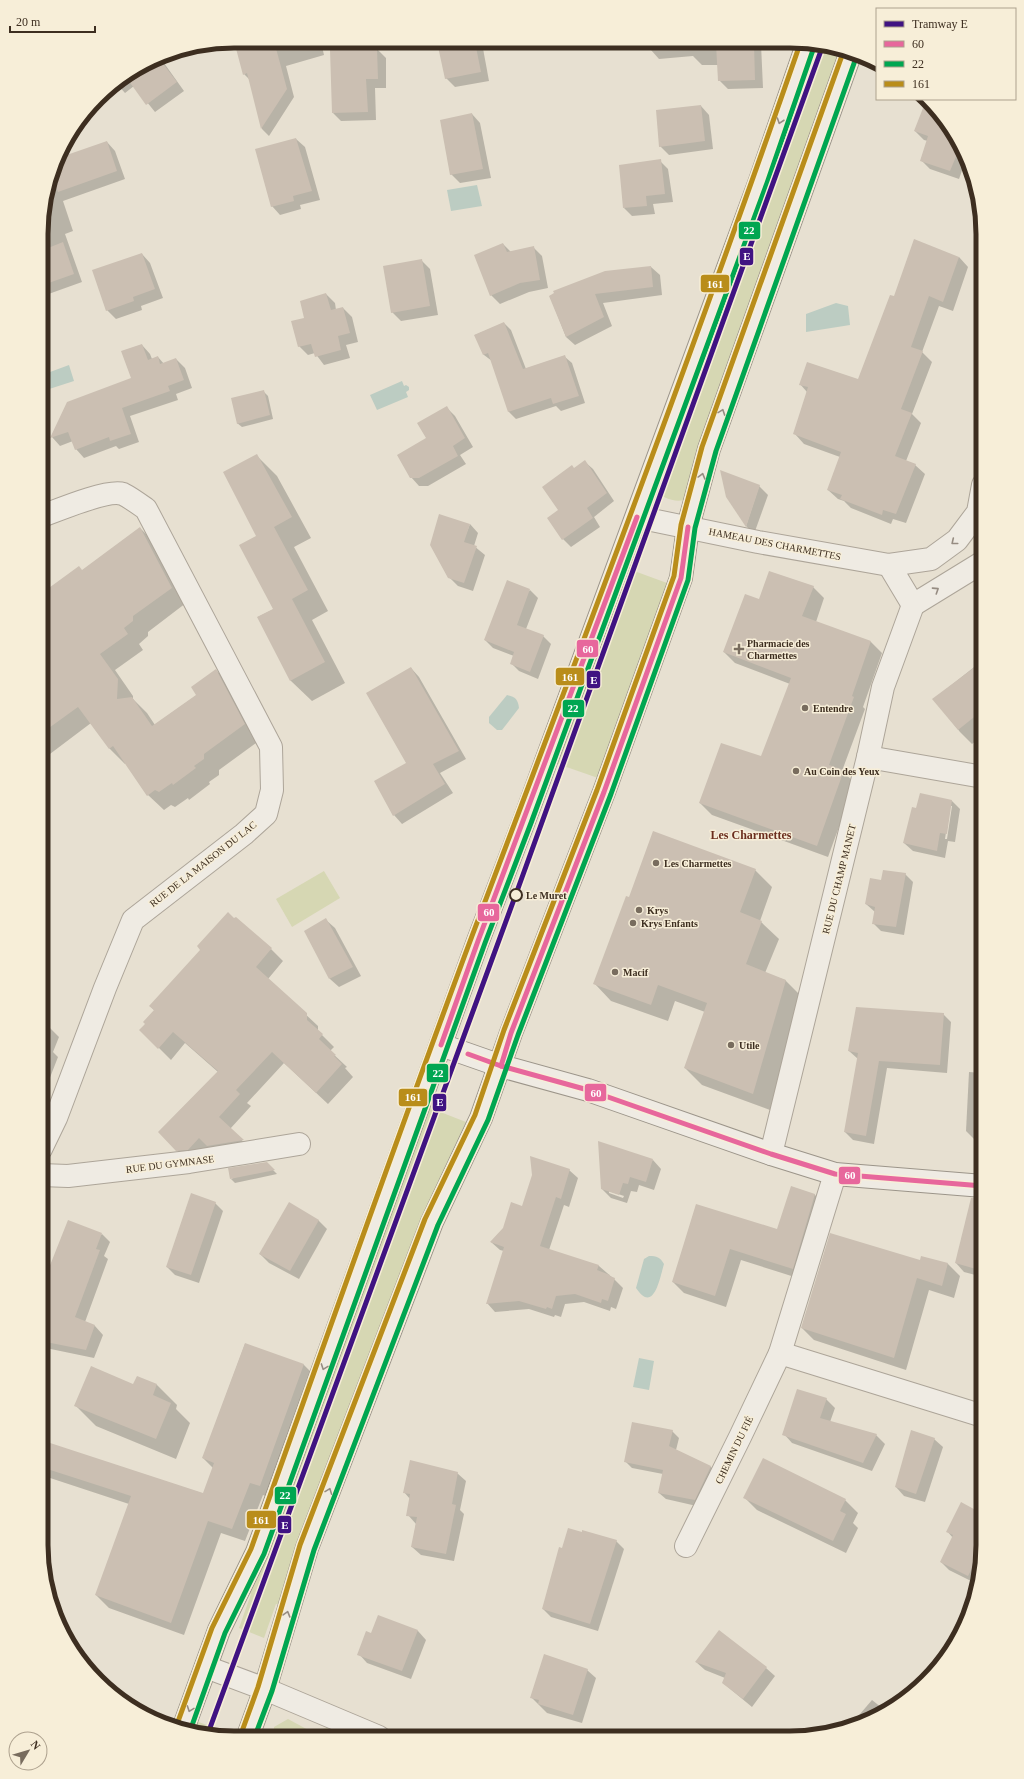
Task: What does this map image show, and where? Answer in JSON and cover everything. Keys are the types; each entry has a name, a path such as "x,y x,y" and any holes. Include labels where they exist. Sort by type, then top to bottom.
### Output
{"street":[{"path":"185,1725 219,1630 257,1552 478,941 637,517 656,461 760,181 805,48"},
{"path":"250,1731 265,1689 307,1548 432,1222 471,1143 501,1066 511,1033 604,792 681,578 688,527 709,449 849,58"},
{"name":"RUE DE LA MAISON DU LAC","path":"48,514 101,496 121,494 135,501 146,509 271,747 272,790 266,814 244,834 132,920 104,988 56,1118 48,1136"},
{"name":"HAMEAU DES CHARMETTES","path":"637,517 758,542 890,565 931,559 957,540 976,520"},
{"path":"890,565 913,605 976,566"},
{"name":"RUE DU CHAMP MANET","path":"772,1154 868,757 883,687 913,605"},
{"path":"868,757 976,776"},
{"path":"441,1045 501,1066 588,1090 834,1174 976,1185"},
{"name":"RUE DU GYMNASE","path":"48,1175 68,1176 182,1163 299,1144"},
{"name":"CHEMIN DU FIÉ","path":"686,1546 780,1353 834,1174"},
{"path":"780,1353 976,1414"},
{"path":"206,1667 265,1689 365,1731"}],"green space":[{"path":"815,50 841,55 685,496 683,500 676,501 660,495 656,489"},
{"path":"626,568 667,583 598,778 555,763"},
{"path":"324,871 340,898 292,927 276,899"},
{"path":"430,1108 466,1122 424,1217 280,1605 276,1604 264,1638 239,1628 251,1594 247,1592 265,1557"},
{"path":"288,1719 310,1731 274,1731 274,1727"},
{"path":"196,1721 223,1731 221,1731 194,1726"},
{"path":"327,1728 333,1731 316,1731"}],"shaded area":[{"path":"477,185 482,206 451,211 447,190"},
{"path":"836,303 848,306 850,325 806,332 806,314"},
{"path":"69,365 74,381 48,389 48,373"},
{"path":"402,381 404,386 406,385 409,387 409,390 406,392 408,397 377,410 370,395"},
{"path":"507,695 516,699 519,708 502,730 497,730 489,723 489,717"},
{"path":"649,1256 658,1257 664,1264 655,1291 652,1296 647,1297 642,1295 636,1288 644,1259"},
{"path":"639,1358 654,1361 649,1390 633,1387"}],"building":[{"path":"236,48 276,48 287,89 261,129 247,73 243,75"},
{"path":"377,48 378,79 366,79 368,112 332,113 330,50"},
{"path":"438,48 476,48 481,72 445,79"},
{"path":"716,48 754,48 755,80 718,81"},
{"path":"162,62 177,82 146,105 128,80"},
{"path":"701,105 705,141 659,147 656,110"},
{"path":"923,108 929,110 945,130 957,153 950,171 920,161 928,136 914,131"},
{"path":"472,113 483,169 450,175 440,120"},
{"path":"296,138 312,191 293,196 294,201 271,207 255,149"},
{"path":"107,141 117,171 58,192 55,184 65,155"},
{"path":"661,159 665,194 646,196 647,206 623,208 619,165"},
{"path":"914,239 959,257 943,302 929,296 911,347 923,351 901,409 912,413 895,456 916,464 896,514 883,510 882,515 840,499 842,495 827,490 841,452 793,434 808,387 799,385 807,362 858,379 890,295 894,296"},
{"path":"63,242 74,274 48,283 48,248"},
{"path":"503,243 507,252 534,246 540,280 520,283 490,296 474,255"},
{"path":"142,253 155,289 133,297 134,301 106,311 92,270"},
{"path":"422,259 430,306 391,313 383,266"},
{"path":"651,266 653,287 595,294 604,317 566,337 549,296 554,293 553,291 605,271"},
{"path":"326,293 331,310 343,307 350,333 338,336 341,350 315,357 311,344 298,347 291,321 304,318 300,301"},
{"path":"504,322 523,369 565,355 579,396 553,404 551,398 508,412 488,353 483,355 474,335"},
{"path":"142,344 148,360 158,356 160,364 176,358 184,380 168,386 170,391 122,408 131,434 110,441 109,437 75,450 68,432 50,438 67,402 131,378 121,351"},
{"path":"264,390 270,415 237,424 231,398"},
{"path":"447,406 465,438 453,446 458,456 419,478 410,478 397,455 426,438 417,423"},
{"path":"257,454 292,517 274,527 308,590 292,599 325,662 290,681 257,617 273,609 239,545 256,536 223,472"},
{"path":"585,460 607,493 587,508 593,518 562,540 547,518 558,510 542,487 572,465 574,468"},
{"path":"720,470 760,485 746,527 726,497"},
{"path":"439,514 470,524 464,542 477,546 464,583 448,578 430,545"},
{"path":"140,527 172,588 133,616 133,621 124,628 128,634 100,654 118,679 117,699 132,697 152,726 196,695 191,687 216,669 245,724 204,754 204,759 194,766 196,768 173,785 172,783 159,792 155,790 147,796 113,746 109,749 78,707 48,729 48,589 79,566 82,570"},
{"path":"769,571 814,586 802,616 871,641 852,696 854,697 829,765 844,770 817,846 699,803 721,743 761,756 791,678 723,652 745,594 759,599"},
{"path":"507,580 530,589 517,625 544,635 530,672 510,664 514,652 484,640"},
{"path":"976,666 976,716 958,730 932,699"},
{"path":"411,667 459,751 433,764 445,784 393,816 374,781 406,763 366,693"},
{"path":"920,793 952,800 947,834 940,833 937,851 903,843 912,807 916,808"},
{"path":"653,831 756,869 740,912 762,921 746,964 786,980 753,1094 684,1068 707,1003 658,985 651,1005 593,984 626,896 629,897"},
{"path":"883,870 906,873 896,927 872,924 875,907 865,904 870,878 881,880"},
{"path":"228,912 272,948 256,967 307,1013 307,1020 323,1034 319,1039 336,1055 334,1056 342,1064 316,1093 272,1052 236,1090 240,1094 219,1117 244,1140 207,1146 199,1138 188,1150 176,1151 158,1132 218,1071 173,1032 158,1049 139,1030 145,1024 143,1022 154,1010 149,1006 200,950 197,946"},
{"path":"326,918 353,967 329,979 304,931"},
{"path":"856,1007 944,1013 940,1065 879,1061 866,1136 844,1132 858,1053 848,1051"},
{"path":"598,1141 653,1159 646,1182 630,1177 628,1184 623,1183 619,1195 601,1189"},
{"path":"530,1156 570,1169 561,1199 556,1197 540,1246 599,1265 597,1270 615,1278 608,1301 602,1299 601,1303 575,1294 556,1296 552,1309 547,1307 546,1309 519,1301 486,1304 504,1247 490,1242 503,1228 511,1202 522,1206 532,1175"},
{"path":"267,1162 275,1170 230,1179 228,1168"},
{"path":"791,1186 815,1194 793,1269 730,1249 715,1296 672,1282 696,1204 777,1229"},
{"path":"191,1193 216,1202 191,1275 166,1267"},
{"path":"971,1198 976,1198 976,1269 955,1263"},
{"path":"289,1202 319,1220 290,1271 259,1254"},
{"path":"68,1220 102,1233 96,1249 100,1250 75,1317 95,1325 86,1350 48,1342 48,1270"},
{"path":"830,1233 920,1260 921,1256 948,1263 942,1286 917,1278 894,1358 801,1328"},
{"path":"245,1343 304,1364 260,1486 250,1483 232,1529 208,1521 171,1623 95,1595 131,1496 48,1469 48,1442 203,1493 214,1463 202,1458"},
{"path":"91,1366 133,1384 137,1376 157,1384 153,1395 171,1403 156,1439 74,1406"},
{"path":"797,1389 827,1398 820,1418 877,1434 863,1463 782,1435"},
{"path":"632,1422 673,1430 669,1446 711,1466 695,1500 658,1493 663,1470 624,1462"},
{"path":"911,1430 935,1438 916,1494 895,1487"},
{"path":"763,1458 846,1499 840,1511 846,1514 833,1541 743,1498"},
{"path":"410,1460 458,1472 452,1504 456,1505 446,1554 411,1547 417,1517 406,1516 410,1494 403,1493"},
{"path":"961,1502 976,1510 976,1558 968,1576 940,1562 953,1535 946,1532"},
{"path":"568,1528 582,1532 582,1530 617,1540 590,1624 542,1609 559,1547 562,1548"},
{"path":"378,1615 418,1630 402,1671 357,1655 366,1631 371,1633"},
{"path":"719,1630 767,1667 743,1699 722,1683 726,1673 695,1662"},
{"path":"544,1654 588,1669 573,1715 538,1704 539,1700 530,1698"}],"tram line":[{"name":"E","path":"210,1729 516,894 821,51"}],"transit line":[{"name":"161","path":"178,1722 212,1628 251,1549 360,1242 472,936 598,603 680,380 799,48"},
{"name":"22","path":"192,1726 225,1633 264,1554 485,943 531,823 767,183 813,50"},
{"name":"161","path":"242,1731 258,1687 300,1545 425,1219 475,1115 504,1030 597,790 674,576 681,525 702,447 842,55"},
{"name":"22","path":"257,1731 272,1691 314,1550 438,1225 488,1120 518,1035 611,794 688,580 695,528 716,451 855,60"},
{"name":"60","path":"441,1045 478,941 637,517"},
{"name":"60","path":"501,1066 511,1033 604,792 681,578 688,527"},
{"name":"60","path":"468,1054 501,1066 588,1090 771,1154 835,1174 976,1185"}],"place":[{"name":"Pharmacie des Charmettes","path":"739,649"},
{"name":"Entendre","path":"805,708"},
{"name":"Au Coin des Yeux","path":"796,771"},
{"name":"Les Charmettes","path":"656,863"},
{"name":"Le Muret","path":"516,895"},
{"name":"Krys","path":"639,910"},
{"name":"Krys Enfants","path":"633,923"},
{"name":"Macif","path":"615,972"},
{"name":"Utile","path":"731,1045"}],"district":[{"name":"Les Charmettes","path":"751,835"}]}
